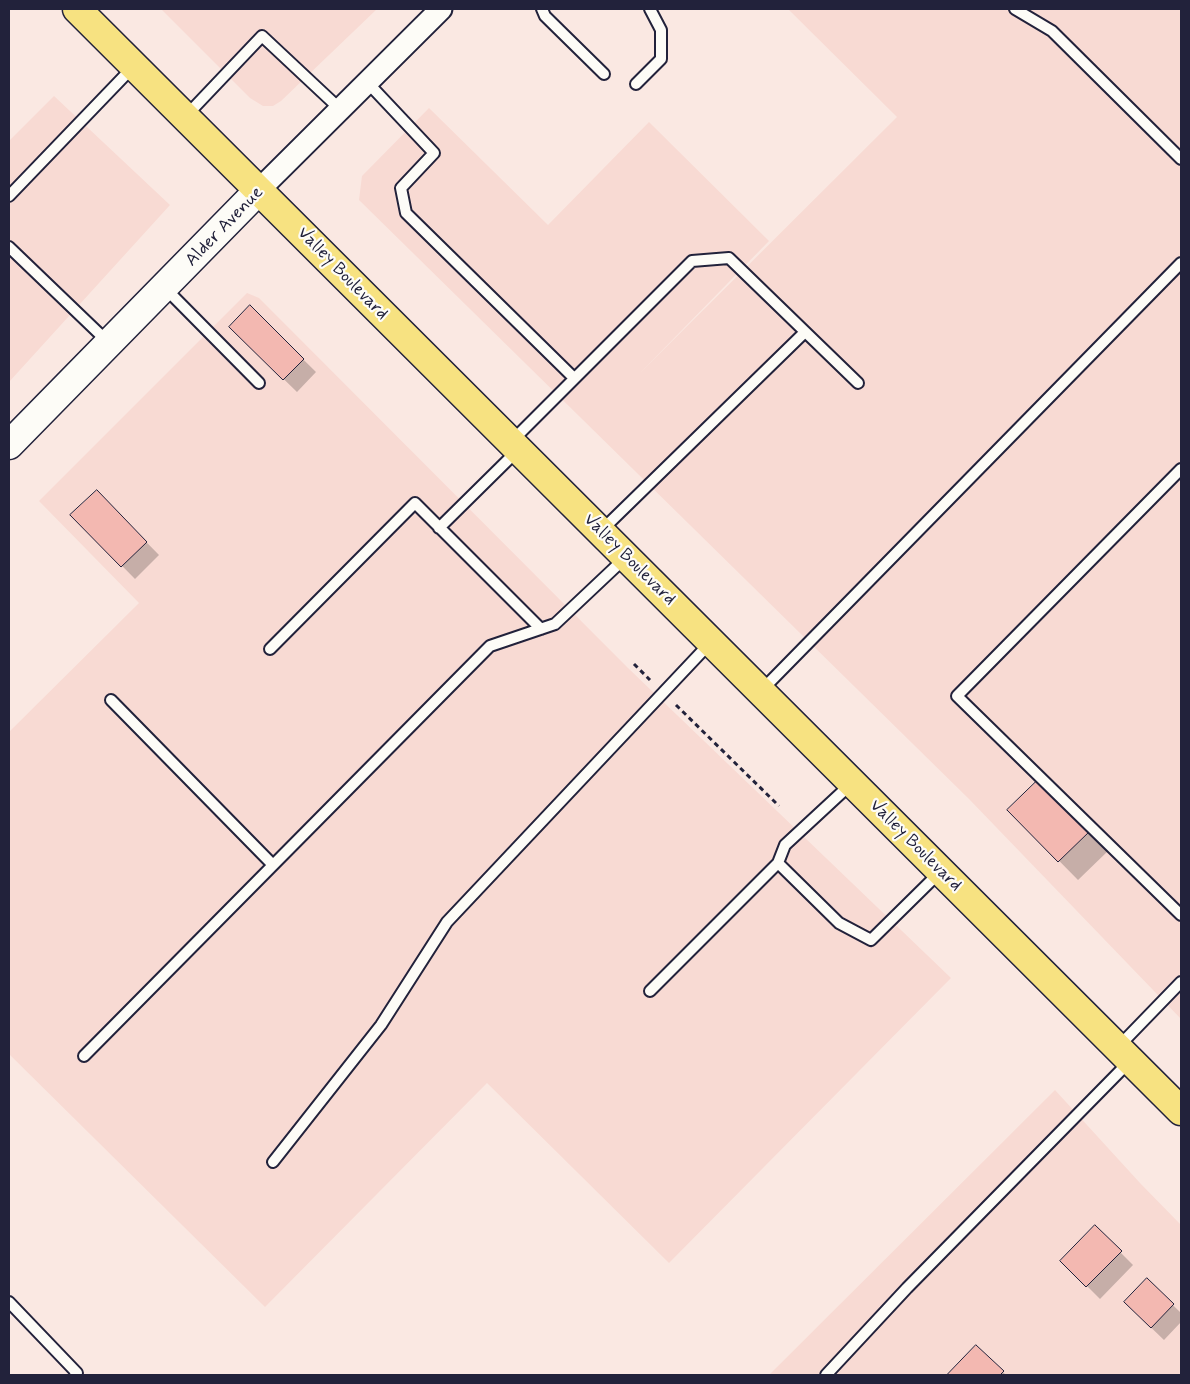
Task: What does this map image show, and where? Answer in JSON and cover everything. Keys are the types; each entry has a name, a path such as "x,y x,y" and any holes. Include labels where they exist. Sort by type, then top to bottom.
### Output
{"main road":[{"name":"Valley Boulevard","path":"77,9 1181,1111"},
{"name":"Alder Avenue","path":"9,445 259,190"}],"street":[{"name":"Alder Avenue","path":"259,190 342,110 441,9"}],"lane":[{"path":"542,9 545,16 604,74"},
{"path":"636,84 661,59 661,30 650,9"},
{"path":"1015,9 1052,31 1181,159"},
{"path":"185,116 262,36 342,110"},
{"path":"9,196 134,65"},
{"path":"368,83 434,152 401,188 406,213 574,378"},
{"path":"9,247 109,344"},
{"path":"439,528 574,378 692,262 729,258 858,383"},
{"path":"760,692 1181,263"},
{"path":"165,288 259,382"},
{"path":"600,532 805,332"},
{"path":"1181,469 957,696 1181,915"},
{"path":"270,649 415,502 541,629"},
{"path":"84,1056 490,646 555,624 626,558"},
{"path":"274,1162 381,1025 447,922 710,642"},
{"path":"111,700 273,865"},
{"path":"650,991 778,863 785,845 852,783"},
{"path":"778,863 839,923 871,940 941,872"},
{"path":"826,1375 1124,1054 1181,982"},
{"path":"9,1302 78,1373 75,1375"}],"path":[{"path":"634,664 779,806"}],"shaded area":[{"path":"161,9 377,9 281,101 273,106 263,106 250,98"},
{"path":"788,9 1181,9 1181,1019 969,799 359,200 362,176 429,108 548,225 649,122 769,241 640,373 897,117"},
{"path":"54,96 170,205 9,382 9,141"},
{"path":"247,293 259,298 628,668 951,978 669,1263 487,1083 265,1307 9,1054 9,732 139,603 39,501"},
{"path":"1055,1090 1181,1225 1181,1375 769,1375"}],"building":[{"path":"250,305 304,359 283,380 229,327"},
{"path":"97,490 147,542 121,567 70,515"},
{"path":"1039,779 1090,831 1058,862 1007,810"},
{"path":"1095,1225 1122,1251 1086,1287 1060,1261"},
{"path":"1147,1278 1174,1304 1151,1328 1124,1302"},
{"path":"976,1345 1004,1371 1000,1375 947,1375"}]}
